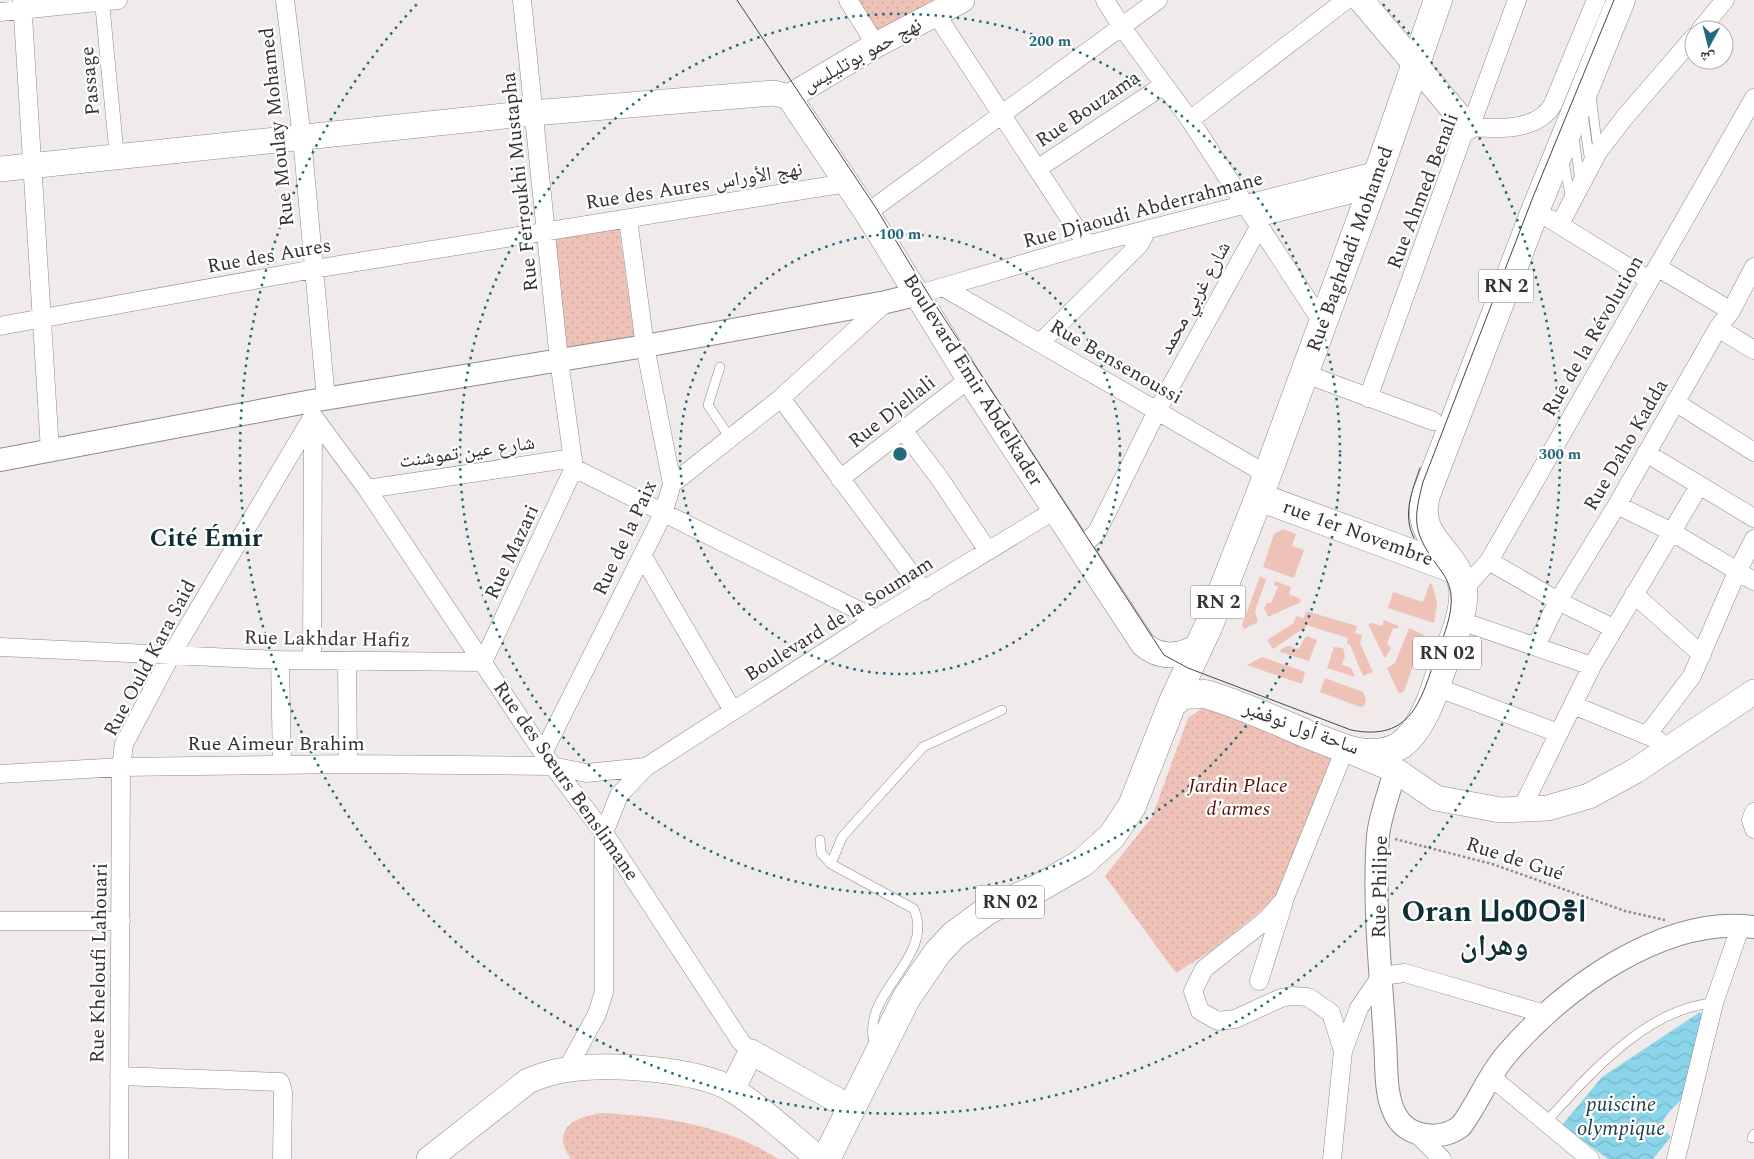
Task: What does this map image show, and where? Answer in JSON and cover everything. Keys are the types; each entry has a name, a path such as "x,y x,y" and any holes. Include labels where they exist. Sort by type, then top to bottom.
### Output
{"main road":[{"name":"نهج حمو بوتليليس","path":"789,96 876,45 931,7 962,0"},
{"path":"1361,0 1468,127"},
{"name":"Rue Baghdadi Mohamed","path":"1263,485 1376,180 1438,0"},
{"name":"RN 2","path":"1460,580 1430,535 1425,524 1423,504 1535,211 1621,0"},
{"path":"0,169 533,113 774,93 789,96"},
{"name":"Boulevard Emir Abdelkader","path":"789,96 868,213 969,379 1143,644 1153,652 1164,655 1180,655 1201,644"},
{"name":"RN 2","path":"1172,704 1201,644 1263,485"},
{"name":"rue 1er Novembre","path":"1263,485 1460,580"},
{"name":"ساحة أول نوفمبر","path":"1172,704 1183,695 1193,693 1220,698 1344,749 1372,753 1383,752 1401,745 1415,733 1436,687 1458,620 1460,580"},
{"path":"1344,749 1395,770 1436,798 1500,810 1548,808 1589,796 1635,770 1754,692"},
{"name":"RN 02","path":"826,1159 907,997 933,958 954,935 988,910 1012,901 1062,876 1082,863 1112,836 1132,806 1172,704"},
{"path":"1395,770 1415,733"},
{"path":"732,1090 752,1052"},
{"name":"Rue des Sœurs Benslimane","path":"752,1052 851,1108"},
{"path":"428,1159 528,1081 547,1073 567,1069 626,1068 695,1076 732,1090 819,1159"}],"street":[{"name":"Rue Moulay Mohamed","path":"285,0 302,138 314,269 317,405 312,659"},
{"name":"Rue Ferroukhi Mustapha","path":"522,0 559,360 573,463"},
{"path":"848,0 876,45"},
{"path":"1104,0 1190,120 1255,216 1322,322"},
{"path":"868,213 1158,0"},
{"path":"1190,120 1346,0"},
{"name":"Rue Ahmed Benali","path":"1368,398 1463,136 1474,117 1517,0"},
{"path":"1468,127 1510,127 1531,122 1544,116 1553,104 1596,0"},
{"path":"1708,20 1725,0"},
{"path":"0,12 22,5 110,1"},
{"name":"Passage","path":"110,1 117,158"},
{"path":"22,5 50,450"},
{"path":"931,7 1087,245"},
{"path":"1560,224 1594,159 1624,118 1684,48"},
{"name":"Rue Bouzama","path":"1037,169 1164,84"},
{"name":"Rue de la Révolution","path":"1460,580 1489,561 1754,98"},
{"name":"Rue Djaoudi Abderrahmane","path":"919,294 1148,229 1255,216 1376,180"},
{"name":"Rue des Aures نهج الأوراس","path":"547,232 847,183"},
{"path":"1535,211 1653,274 1730,311"},
{"name":"شارع غربي محمد","path":"1080,548 1097,532 1255,216"},
{"path":"628,219 645,346 672,484"},
{"path":"1040,342 1139,246 1148,229"},
{"name":"Rue des Aures","path":"0,326 314,269 547,232"},
{"name":"Rue Daho Kadda","path":"1536,646 1558,602 1617,505 1754,267"},
{"name":"Rue Bensenoussi","path":"943,287 1157,411 1263,485"},
{"path":"0,460 645,346 886,302 919,294"},
{"name":"Rue de la Paix","path":"547,759 663,514 672,484 781,398 886,302"},
{"path":"1718,328 1754,350"},
{"path":"1303,373 1433,421"},
{"name":"Rue Djellali","path":"840,479 969,379"},
{"path":"781,398 924,591"},
{"path":"1675,402 1754,452"},
{"name":"Rue des Sœurs Benslimane","path":"317,405 368,488 547,759 604,833 736,1034 752,1052"},
{"name":"Rue Ould Kara Said","path":"121,766 124,744 170,657 317,405"},
{"path":"903,430 940,479 988,551"},
{"path":"1646,452 1754,518"},
{"path":"573,463 663,514 876,619"},
{"name":"شارع عين تموشنت","path":"368,488 573,463"},
{"name":"Rue Mazari","path":"484,662 573,463"},
{"path":"1522,810 1592,666 1699,486"},
{"path":"1617,505 1672,532 1754,582"},
{"name":"Boulevard de la Soumam","path":"646,767 876,619 1055,510"},
{"path":"1648,734 1692,676 1737,572 1754,539"},
{"path":"642,555 733,711"},
{"path":"1489,561 1558,602 1613,628"},
{"path":"1634,594 1702,655"},
{"path":"1458,620 1592,666"},
{"name":"Rue Lakhdar Hafiz","path":"0,648 170,657 484,662"},
{"path":"280,660 282,765"},
{"path":"347,660 348,764"},
{"path":"1436,687 1558,733"},
{"path":"1573,705 1648,734 1670,747"},
{"path":"1259,981 1284,900 1344,749"},
{"name":"Rue Aimeur Brahim","path":"0,774 121,766 348,764 547,759 586,773 646,767"},
{"name":"Rue Kheloufi Lahouari","path":"119,1159 121,766"},
{"path":"567,1069 597,1014 604,992 604,833 619,795 646,767"},
{"name":"Rue Philipe","path":"1395,770 1378,835 1381,976 1389,1097 1396,1116 1403,1125 1415,1132"},
{"path":"1754,812 1751,820 1754,828"},
{"path":"1284,900 1266,920 1204,969 1193,991 1195,1002 1200,1011 1218,1021 1235,1019 1281,998 1308,997 1331,1013 1343,1051"},
{"path":"0,921 121,921"},
{"path":"1415,1132 1428,1136 1452,1133 1462,1126 1490,1076 1504,1056 1545,1014 1594,977 1643,948 1675,934 1700,929 1747,926 1714,1004 1676,1159"},
{"path":"1332,1159 1343,1051 1359,1008 1381,976 1405,973 1545,1014"},
{"path":"119,1076 280,1082 283,1092 282,1159"},
{"path":"1490,1076 1590,1159"},
{"path":"1415,1132 1442,1159"}],"lane":[{"path":"1576,111 1594,159"},
{"path":"1576,111 1594,159"},
{"path":"1576,111 1580,184"},
{"path":"1571,201 1576,111"},
{"path":"720,367 708,405 730,438"},
{"path":"832,864 842,837 923,747 1002,710"},
{"path":"820,840 821,853 832,864 914,909 918,919 918,940 875,1011 872,1036 878,1053"},
{"path":"1545,1123 1582,1082 1610,1056 1652,1025 1673,1014 1702,1004 1714,1004"}],"path":[{"name":"Rue de Gué","path":"1378,835 1492,864 1625,911 1700,929"}],"green space":[{"path":"856,0 937,0 878,33"},
{"path":"619,228 635,341 564,354 553,239"},
{"path":"1283,529 1296,534 1292,546 1304,550 1294,578 1263,567 1274,534"},
{"path":"1260,576 1266,580 1255,611 1258,622 1244,629 1242,625"},
{"path":"1275,581 1291,587 1289,594 1300,599 1301,602 1268,617 1264,608 1267,603 1271,603 1278,587 1274,585"},
{"path":"1430,583 1432,584 1437,602 1434,623 1388,608 1393,592 1423,602"},
{"path":"1306,611 1357,626 1355,633 1362,635 1360,643 1373,672 1363,676 1350,645 1347,644 1348,638 1306,625 1304,631 1301,630 1273,649 1267,640 1294,623 1296,616 1304,618"},
{"path":"1384,620 1399,626 1397,629 1393,628 1387,644 1391,648 1386,657 1384,657 1368,624 1382,626"},
{"path":"1409,628 1424,635 1404,691 1401,693 1398,692 1387,668 1395,663"},
{"path":"1307,636 1317,640 1309,661 1280,652 1281,649 1288,646 1299,649"},
{"path":"1334,647 1343,648 1345,656 1342,665 1351,668 1355,677 1327,668"},
{"path":"1262,657 1305,672 1302,684 1247,665"},
{"path":"1325,678 1363,692 1366,699 1364,706 1360,707 1320,692"},
{"name":"Jardin Place d'armes","path":"1204,707 1336,752 1280,895 1211,951 1176,973 1105,876 1152,817 1188,718"},
{"path":"601,1113 624,1114 693,1124 737,1138 758,1147 778,1159 570,1159 563,1142 564,1133 567,1128 576,1120"}],"water":[{"name":"puiscine olympique","path":"1700,1012 1706,1020 1685,1096 1669,1112 1660,1125 1671,1137 1653,1159 1608,1159 1562,1125 1602,1077"}],"tram line":[{"path":"737,0 876,208 927,292 1164,655 1188,668 1351,730 1372,732 1388,730 1401,723 1411,714 1425,687 1445,632 1451,609 1449,584 1418,532 1417,514 1423,482 1533,197 1614,0"},
{"path":"1414,538 1410,529 1409,512 1411,494 1420,468"}],"district":[{"name":"Cité Émir","path":"206,539"},
{"name":"Oran ⵡⴰⵀⵔⴻⵏ وهران","path":"1494,929"}]}
